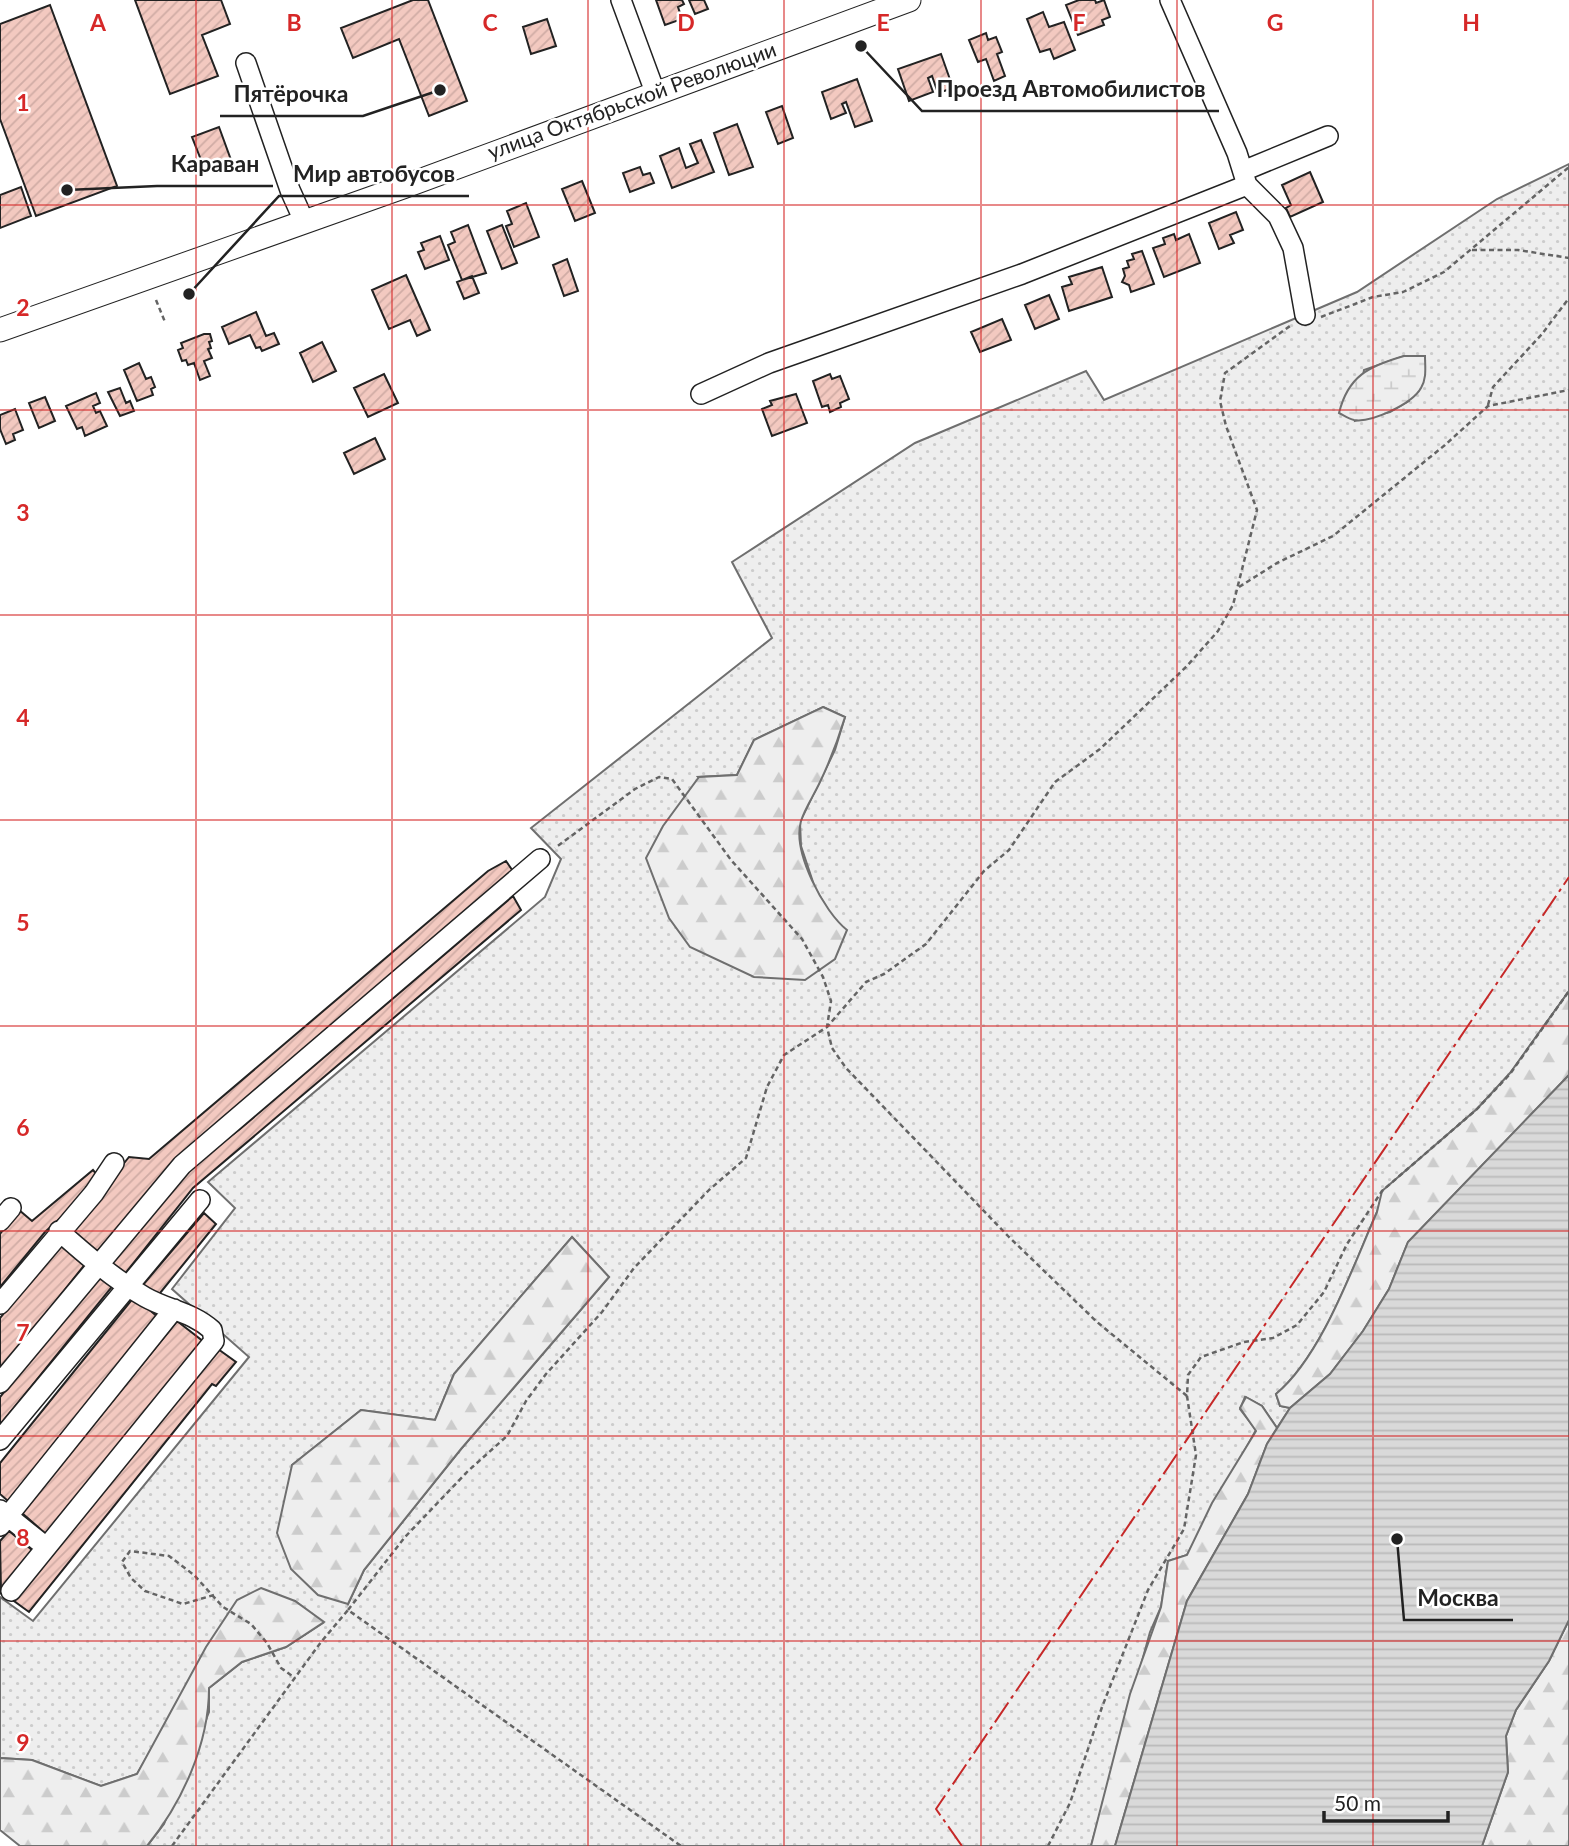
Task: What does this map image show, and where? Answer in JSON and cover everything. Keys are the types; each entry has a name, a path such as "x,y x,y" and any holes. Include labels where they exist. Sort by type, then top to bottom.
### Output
{"main road":[{"name":"улица Октябрьской Революции","path":"0,330 909,0"}],"street":[{"path":"621,0 655,92"},
{"path":"1170,0 1245,178 1278,216 1293,248 1305,314"},
{"path":"246,63 290,190 304,221"},
{"path":"701,394 769,363 1022,274 1245,178 1328,136"},
{"path":"0,1383 97,1263 182,1165 540,859"},
{"path":"0,1304 59,1231 94,1193 114,1163"},
{"path":"0,1440 200,1200"},
{"path":"11,1591 214,1340 212,1330 200,1318 145,1297 97,1263 59,1231"},
{"path":"46,1547 3,1517 174,1309"}],"path":[{"path":"172,1846 295,1678 405,1537 468,1471 507,1436 546,1374 602,1312 634,1268 709,1190 746,1158 767,1087 784,1055 827,1027 866,982 884,974 926,944 984,871 1009,850 1055,782 1100,749 1187,666 1218,631 1233,606 1258,510 1226,426 1220,401 1225,373 1240,359 1280,336 1305,314 1320,317 1373,297 1403,292 1444,272 1569,167"},
{"path":"1470,250 1518,250 1569,258"},
{"path":"1488,406 1493,387 1542,334 1569,298"},
{"path":"156,300 165,322"},
{"path":"1239,587 1277,563 1333,536 1445,445 1488,406 1569,390"},
{"path":"540,859 635,789 659,777 673,779 731,860 802,939 823,976 831,1001 827,1027 832,1048 846,1068 1009,1237 1097,1321 1187,1396"},
{"path":"1048,1846 1070,1803 1102,1707 1149,1590 1184,1529 1196,1455 1187,1396 1188,1375 1201,1356 1244,1342 1273,1338 1297,1325 1324,1292 1347,1244 1382,1191 1477,1109 1510,1073 1569,991"},
{"path":"214,1595 183,1604 145,1591 131,1577 122,1562 130,1551 169,1556 214,1595 223,1607 251,1625 267,1643 281,1668 295,1678"},
{"path":"348,1609 681,1846"}],"green space":[{"path":"1569,164 1569,991 1510,1074 1477,1109 1383,1191 1358,1258 1322,1334 1293,1377 1276,1394 1280,1406 1290,1408 1277,1428 1262,1406 1245,1397 1240,1409 1256,1430 1187,1555 1168,1561 1161,1607 1150,1632 1091,1846 147,1846 164,1824 209,1712 209,1688 242,1662 286,1647 323,1623 295,1601 173,1712 137,1774 101,1786 32,1760 0,1758 0,1597 33,1621 249,1357 172,1289 235,1208 208,1182 545,897 561,859 531,828 772,638 732,562 915,443 1086,371 1104,400 1357,292 1497,199","holes":["1404,356 1409,401 1390,412 1355,421 1364,370","823,707 845,717 835,750 800,822 801,846 815,888 834,920 698,777 737,775 754,740","572,1237 609,1277 461,1449 364,1570 348,1604 292,1465 361,1410 435,1420 454,1374"]},
{"path":"1404,356 1425,356 1424,380 1416,394 1400,406 1370,419 1354,420 1339,413 1354,381 1380,364"},
{"path":"823,707 845,717 827,766 801,821 799,834 806,864 820,896 847,930 835,959 805,980 754,977 690,947 669,918 646,858 663,826 699,777 737,775 754,740"},
{"path":"1569,991 1569,1075 1408,1242 1389,1289 1363,1331 1330,1374 1290,1408 1280,1406 1276,1394 1293,1377 1322,1334 1377,1212 1382,1191 1477,1109 1510,1073"},
{"path":"572,1237 609,1277 461,1449 364,1570 348,1604 318,1595 291,1569 277,1533 292,1465 361,1410 435,1420 454,1374"},
{"path":"1246,1397 1262,1406 1277,1428 1267,1444 1248,1494 1187,1601 1115,1846 1091,1846 1130,1694 1161,1607 1168,1561 1187,1555 1212,1503 1256,1431 1240,1408"},
{"path":"261,1588 295,1601 324,1622 286,1647 242,1662 209,1688 204,1730 191,1772 171,1811 147,1846 20,1846 0,1830 0,1758 32,1760 101,1786 137,1774 206,1647 237,1600"},
{"path":"1569,1620 1569,1846 1482,1846 1508,1772 1506,1736 1516,1710 1549,1661"}],"shaded area":[{"path":"1569,1075 1569,1620 1549,1661 1516,1710 1506,1736 1508,1772 1482,1846 1115,1846 1187,1601 1248,1494 1267,1444 1290,1408 1330,1374 1363,1331 1389,1289 1408,1242"}],"building":[{"path":"135,0 221,0 230,24 202,35 218,76 170,94"},
{"path":"413,0 428,0 467,101 429,116 399,39 353,58 341,28"},
{"path":"656,0 682,0 684,4 678,7 682,19 665,25"},
{"path":"689,0 704,0 708,9 695,14"},
{"path":"1079,0 1095,0 1096,3 1104,0 1110,17 1102,20 1104,25 1078,35 1066,5"},
{"path":"50,5 117,186 36,216 0,119 0,24"},
{"path":"1043,12 1049,27 1064,22 1075,50 1054,59 1050,49 1040,52 1027,19"},
{"path":"547,19 556,46 531,54 523,27"},
{"path":"986,33 988,40 996,37 1002,52 997,54 1005,76 994,81 986,59 978,62 969,40"},
{"path":"941,54 953,88 938,93 932,76 928,78 933,92 909,101 898,69"},
{"path":"857,79 872,121 855,127 846,102 842,104 846,113 831,119 822,92"},
{"path":"782,106 793,138 778,144 766,112"},
{"path":"737,124 753,167 729,175 714,133"},
{"path":"219,127 231,160 205,170 192,137"},
{"path":"701,140 714,172 672,188 660,156 679,148 686,168 698,163 690,144"},
{"path":"640,167 643,175 650,173 654,183 630,192 623,173"},
{"path":"1310,172 1323,202 1290,217 1286,208 1291,205 1282,185"},
{"path":"582,181 595,213 575,221 562,189"},
{"path":"21,187 31,216 0,228 0,195"},
{"path":"526,203 539,237 514,247 506,226 512,224 507,211"},
{"path":"1236,212 1243,230 1230,235 1234,243 1219,249 1209,223"},
{"path":"468,225 486,273 462,280 448,245 455,242 451,232"},
{"path":"502,225 517,263 502,269 487,231"},
{"path":"1174,234 1176,240 1189,234 1200,263 1164,277 1153,248 1165,244 1163,238"},
{"path":"440,236 449,260 425,269 418,252 424,250 421,243"},
{"path":"1142,251 1154,284 1131,292 1129,285 1122,282 1125,276 1123,269 1129,267 1127,261 1134,259 1132,254"},
{"path":"567,259 578,291 564,296 553,265"},
{"path":"1102,267 1112,297 1069,311 1062,287 1072,284 1069,277"},
{"path":"406,275 430,330 417,336 410,320 389,329 372,290"},
{"path":"472,276 479,293 464,299 457,282"},
{"path":"1049,295 1059,319 1035,329 1025,305"},
{"path":"256,312 266,336 274,333 279,344 262,351 260,347 256,348 250,335 229,344 222,327"},
{"path":"1002,319 1011,340 980,352 971,332"},
{"path":"210,334 212,341 209,342 211,348 208,349 212,358 204,361 210,376 200,380 194,363 188,365 186,360 182,361 178,350 183,348 181,343"},
{"path":"322,342 336,371 313,382 300,353"},
{"path":"139,363 146,379 151,377 155,387 151,389 153,395 137,401 124,370"},
{"path":"384,374 398,403 368,417 354,388"},
{"path":"830,374 832,379 840,376 849,399 830,412 828,405 822,407 813,381"},
{"path":"120,388 126,403 130,401 134,411 120,416 108,392"},
{"path":"96,393 100,403 93,406 96,413 100,411 107,426 85,436 82,427 77,429 66,406"},
{"path":"796,394 807,423 772,436 762,409 772,405 770,401"},
{"path":"45,397 55,421 39,428 29,403"},
{"path":"15,409 23,430 13,434 15,440 6,444 0,429 0,415"},
{"path":"375,438 385,459 354,474 344,453"},
{"path":"506,861 515,874 179,1159 93,1256 69,1232 129,1157 149,1159 488,871"},
{"path":"513,896 521,910 193,1188 124,1275 108,1262 185,1171 240,1129"},
{"path":"93,1170 99,1177 86,1187 89,1192 45,1232 0,1287 0,1234 19,1210 32,1221"},
{"path":"204,1213 216,1224 156,1298 142,1286"},
{"path":"62,1243 86,1263 0,1371 0,1318"},
{"path":"101,1272 115,1283 0,1425 0,1397"},
{"path":"134,1297 159,1318 8,1501 0,1494 0,1463"},
{"path":"177,1321 204,1342 46,1534 22,1513"},
{"path":"218,1349 236,1362 216,1386 212,1384 29,1612 14,1601"},
{"path":"9,1531 32,1550 1,1592 0,1541"}],"power":[{"path":"962,1846 936,1809 1569,877"}],"place":[{"name":"Проезд Автомобилистов","path":"861,46"},
{"name":"Пятёрочка","path":"440,90"},
{"name":"Караван","path":"67,190"},
{"name":"Мир автобусов","path":"189,294"},
{"name":"Москва","path":"1397,1539"}]}
